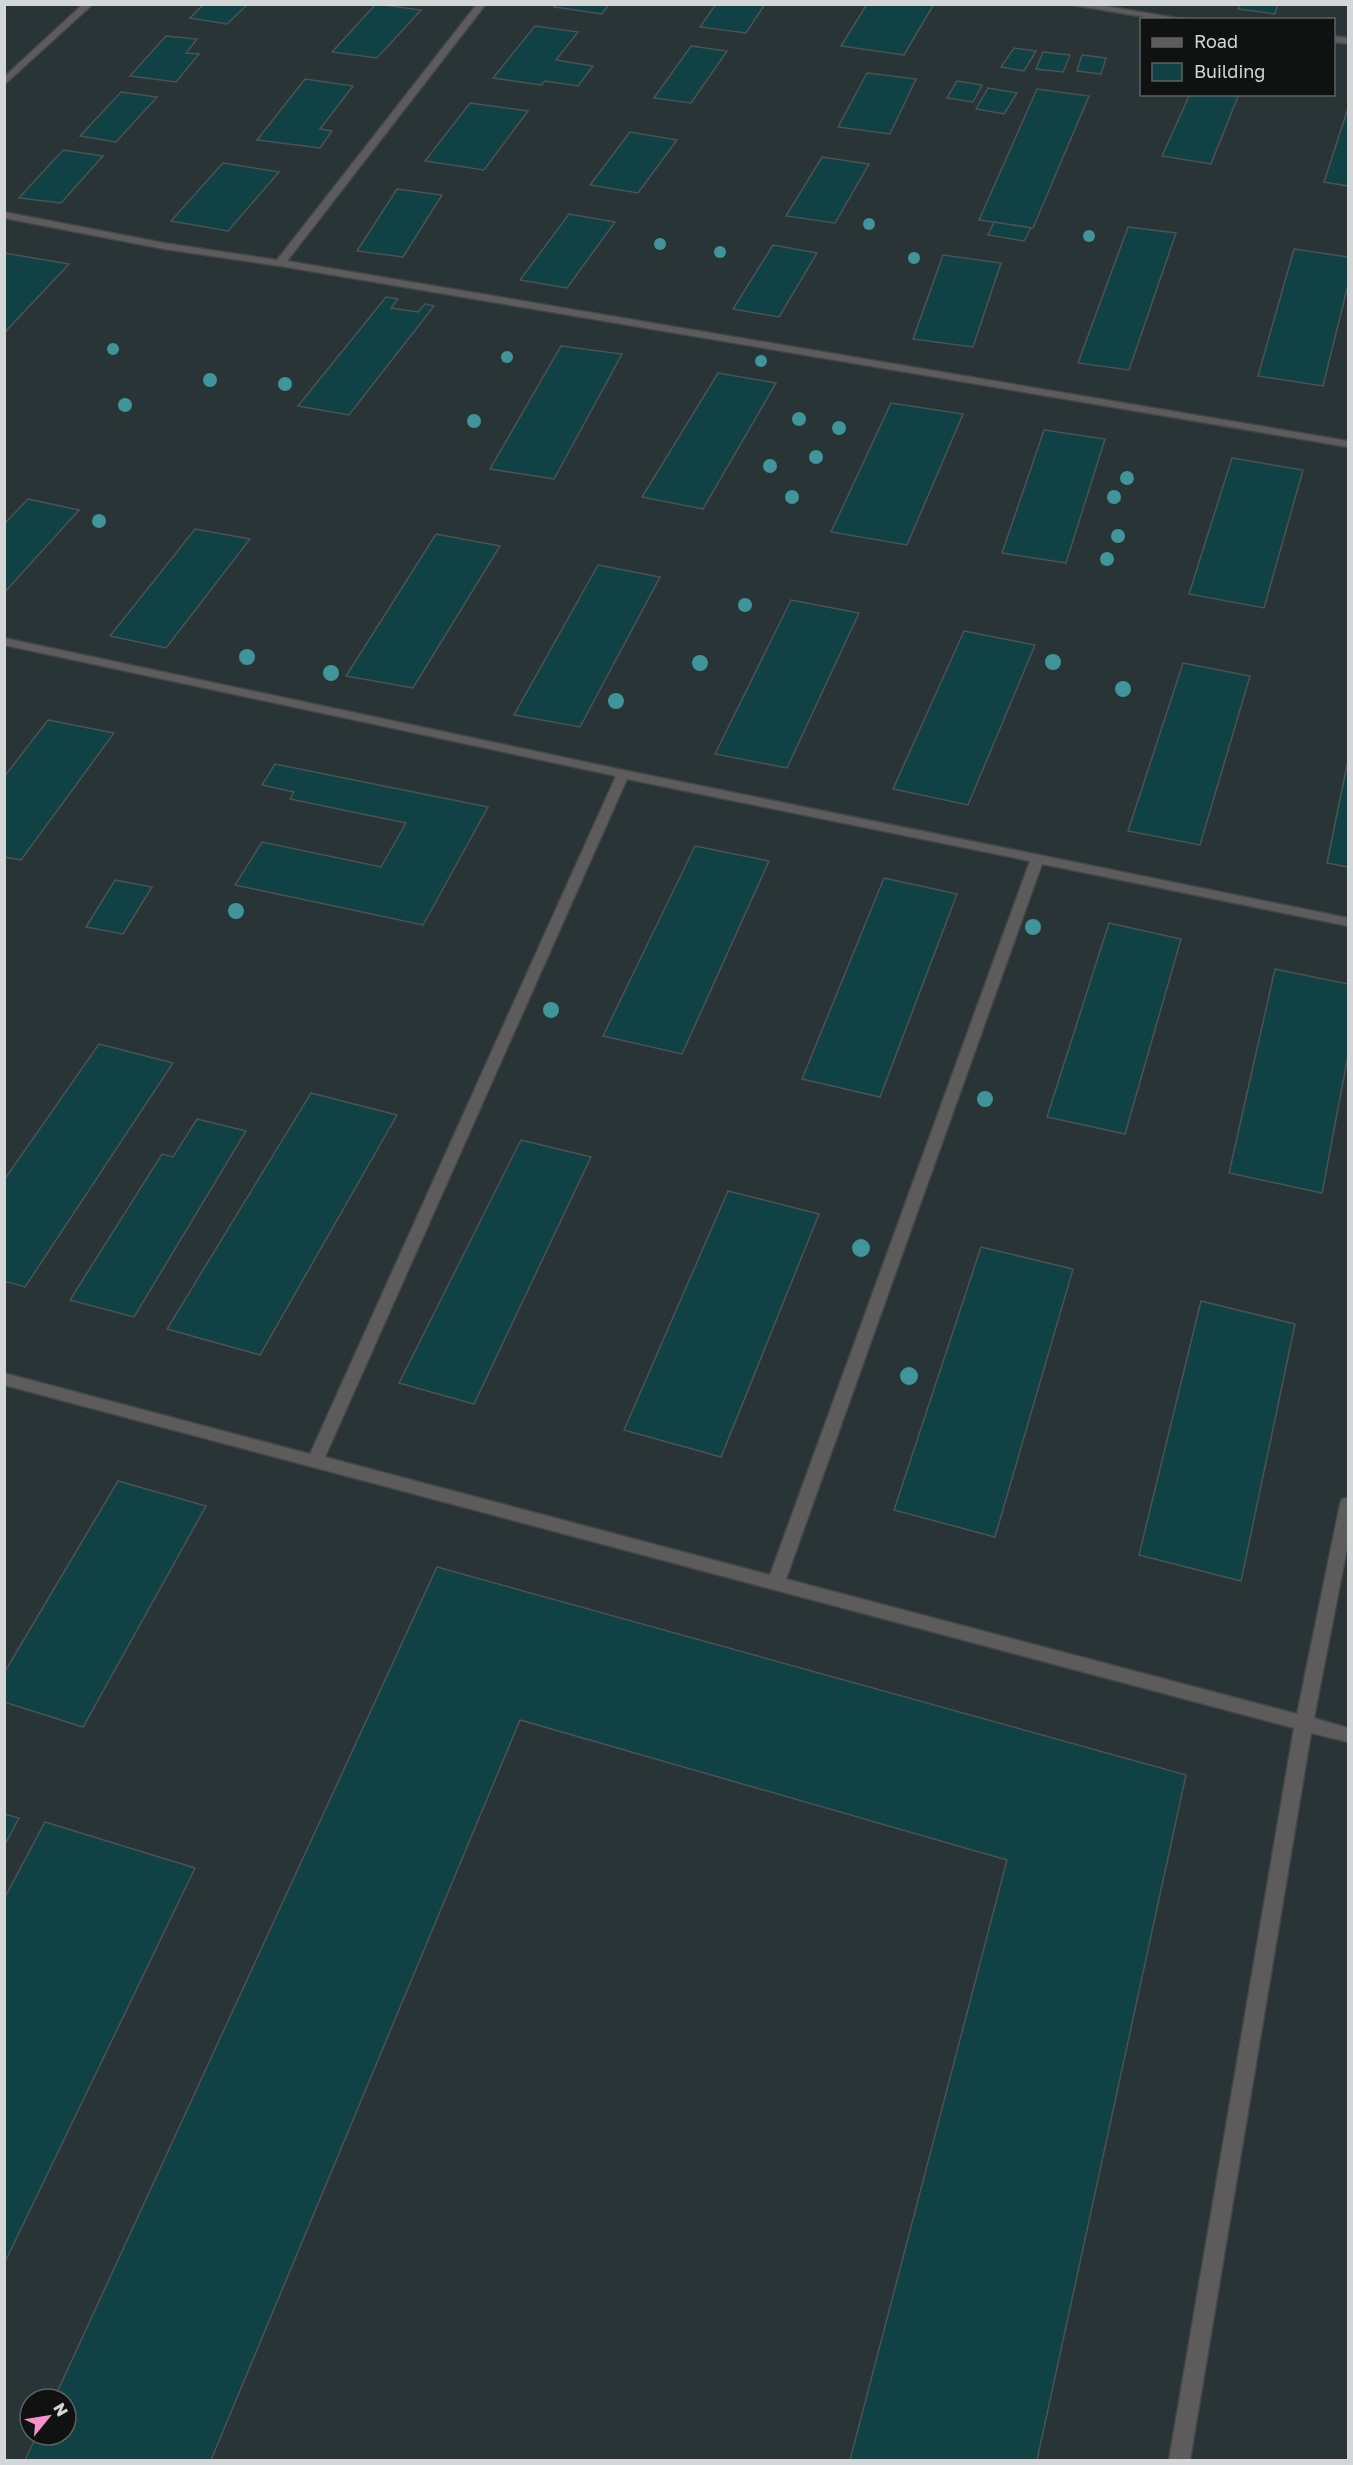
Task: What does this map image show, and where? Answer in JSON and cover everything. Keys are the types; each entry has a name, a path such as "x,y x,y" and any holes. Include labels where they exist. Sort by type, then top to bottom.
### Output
{"street":[{"path":"4,82 89,4"},
{"path":"280,264 482,4"},
{"path":"1071,4 1170,18"},
{"path":"4,215 164,246 1348,444"},
{"path":"4,641 623,774 1348,922"},
{"path":"315,1461 623,774"},
{"path":"776,1583 1037,859"},
{"path":"4,1379 1348,1735"},
{"path":"1180,2460 1304,1723 1348,1504"}],"shaded area":[{"path":"5,5 1348,5 1348,2460 5,2460"}],"building":[{"path":"204,4 248,4 227,24 190,18"},
{"path":"376,4 421,10 377,58 332,52"},
{"path":"557,4 609,4 602,14 554,7"},
{"path":"716,4 765,4 746,33 700,27"},
{"path":"867,4 934,4 904,55 841,46"},
{"path":"1240,4 1278,4 1275,14 1238,9"},
{"path":"535,26 578,32 556,60 593,66 578,86 545,81 541,85 493,78"},
{"path":"166,36 197,39 186,53 199,54 176,82 130,76"},
{"path":"691,46 727,51 691,103 654,98"},
{"path":"1014,48 1036,51 1024,71 1001,67"},
{"path":"1043,52 1070,55 1063,72 1036,69"},
{"path":"1082,55 1106,58 1101,74 1077,71"},
{"path":"867,73 916,79 890,134 838,127"},
{"path":"305,79 353,86 320,129 332,131 320,148 257,140"},
{"path":"957,81 982,85 973,102 947,98"},
{"path":"988,88 1017,93 1004,114 976,109"},
{"path":"1037,89 1089,96 1033,228 979,220"},
{"path":"121,92 157,97 116,142 80,136"},
{"path":"1189,96 1238,96 1211,164 1162,156"},
{"path":"470,103 528,111 484,170 425,161"},
{"path":"1348,108 1348,186 1324,182"},
{"path":"630,132 677,140 638,193 590,185"},
{"path":"63,150 103,156 61,203 19,198"},
{"path":"822,157 869,164 835,223 786,216"},
{"path":"223,163 279,172 228,231 171,221"},
{"path":"397,189 442,195 403,257 357,251"},
{"path":"569,214 615,222 567,288 520,280"},
{"path":"994,222 1031,228 1024,241 988,235"},
{"path":"1128,227 1176,233 1129,370 1078,363"},
{"path":"773,245 817,253 779,317 733,309"},
{"path":"1294,249 1348,257 1348,285 1323,386 1258,376"},
{"path":"4,253 69,264 4,333"},
{"path":"943,255 1001,263 973,347 913,339"},
{"path":"386,297 398,299 391,308 418,312 425,304 434,306 349,415 298,406"},
{"path":"561,346 622,354 554,479 490,469"},
{"path":"718,373 776,383 703,509 642,497"},
{"path":"891,403 963,414 907,545 831,532"},
{"path":"1044,430 1105,439 1066,563 1002,553"},
{"path":"1232,458 1303,470 1264,608 1189,594"},
{"path":"28,499 79,510 4,593 4,524"},
{"path":"195,529 250,539 166,648 110,636"},
{"path":"436,534 500,546 413,688 346,676"},
{"path":"598,565 660,577 580,727 514,715"},
{"path":"791,600 859,613 787,768 715,754"},
{"path":"964,631 1035,645 968,805 893,789"},
{"path":"1183,663 1250,676 1200,845 1128,831"},
{"path":"48,720 114,733 21,860 4,857 4,777"},
{"path":"1348,760 1348,867 1327,863"},
{"path":"275,764 488,807 423,925 235,885 262,842 381,867 406,823 290,799 294,792 262,785"},
{"path":"695,846 769,861 682,1054 603,1036"},
{"path":"884,878 957,894 880,1097 802,1079"},
{"path":"115,880 152,887 123,934 86,927"},
{"path":"1109,923 1181,939 1125,1134 1047,1117"},
{"path":"1275,969 1348,984 1348,1056 1322,1193 1229,1173"},
{"path":"99,1044 173,1063 25,1287 4,1281 4,1180"},
{"path":"311,1093 397,1115 260,1355 167,1329"},
{"path":"197,1119 246,1131 134,1317 70,1300 162,1154 173,1157"},
{"path":"521,1140 591,1157 474,1404 399,1383"},
{"path":"728,1191 819,1214 721,1457 624,1430"},
{"path":"981,1247 1073,1269 995,1537 894,1510"},
{"path":"1201,1301 1295,1324 1241,1581 1139,1555"},
{"path":"118,1481 206,1506 83,1727 4,1702 4,1673"},
{"path":"437,1567 1186,1775 1037,2460 850,2460 1007,1860 520,1720 211,2460 25,2460 31,2447 78,2447 78,2387 60,2387"},
{"path":"4,1814 19,1818 4,1846"},
{"path":"45,1822 195,1868 4,2264 4,1899"}]}
